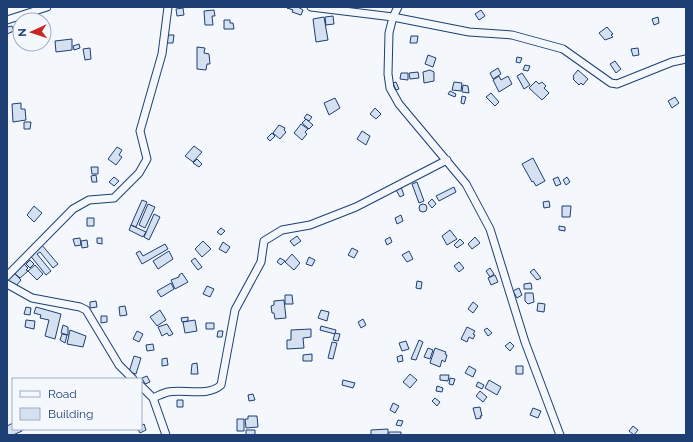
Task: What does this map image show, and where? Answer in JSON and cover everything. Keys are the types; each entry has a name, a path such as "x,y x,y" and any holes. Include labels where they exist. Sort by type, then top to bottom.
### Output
{"street":[{"path":"7,20 47,7"},
{"path":"7,276 73,209 89,200 114,198 140,173 148,159 140,131 162,54 168,7"},
{"path":"311,7 393,17 469,32 512,35 562,49 611,83 617,84 672,62 686,59"},
{"path":"398,7 393,17 389,33 388,74 390,88 399,104 466,184 490,229 525,342 560,435"},
{"path":"153,398 168,392 198,392 218,388 221,385 235,310 261,262 264,241 282,230 310,225 356,207 447,160"},
{"path":"7,284 32,298 80,307 86,310 119,365 132,378"},
{"path":"142,387 153,398 166,435"}],"building":[{"path":"298,7 303,10 301,15 292,12 293,10 287,8"},
{"path":"183,8 184,15 177,16 176,9"},
{"path":"214,10 215,16 212,16 213,25 205,25 204,11"},
{"path":"481,10 485,16 479,20 475,14"},
{"path":"333,16 334,24 326,25 325,17"},
{"path":"324,17 328,40 316,42 313,19"},
{"path":"658,17 659,23 654,25 652,19"},
{"path":"224,20 230,20 230,23 233,23 234,29 224,29"},
{"path":"12,26 12,32 7,34 7,27"},
{"path":"607,27 613,34 611,35 613,37 605,40 599,33"},
{"path":"168,35 174,35 173,43 167,43"},
{"path":"411,36 418,36 417,43 410,43"},
{"path":"72,39 72,50 56,52 55,41"},
{"path":"79,44 80,48 74,50 73,46"},
{"path":"197,47 205,48 204,53 209,54 210,64 207,64 206,70 197,69"},
{"path":"90,48 91,59 85,60 83,49"},
{"path":"638,48 639,55 633,56 631,49"},
{"path":"428,55 436,58 433,67 425,64"},
{"path":"517,57 522,58 520,63 516,62"},
{"path":"615,61 621,69 616,73 610,64"},
{"path":"525,65 530,66 528,71 523,70"},
{"path":"498,68 501,74 493,79 490,73"},
{"path":"430,70 434,72 434,81 424,83 423,72"},
{"path":"578,70 588,79 583,85 581,83 579,85 573,79 573,76"},
{"path":"418,72 419,78 410,79 409,73"},
{"path":"401,73 408,73 408,80 400,79"},
{"path":"522,73 530,85 524,89 517,76"},
{"path":"499,76 501,80 508,76 512,84 499,92 493,80"},
{"path":"536,81 539,84 542,82 546,86 544,88 549,93 542,100 529,88"},
{"path":"396,82 399,89 396,90 393,83"},
{"path":"454,82 462,83 461,91 452,90"},
{"path":"463,85 468,86 469,93 462,92"},
{"path":"450,91 456,94 455,97 448,94"},
{"path":"491,93 499,102 495,106 486,97"},
{"path":"462,96 466,97 464,104 461,103"},
{"path":"675,97 679,103 672,108 668,101"},
{"path":"335,98 340,108 329,115 324,103"},
{"path":"21,103 21,109 25,109 26,120 13,122 12,104"},
{"path":"375,108 381,114 376,119 370,114"},
{"path":"307,114 312,117 309,121 304,118"},
{"path":"306,119 313,125 309,129 302,123"},
{"path":"24,122 31,122 30,129 24,129"},
{"path":"301,124 308,129 305,132 307,134 302,140 294,133"},
{"path":"279,125 285,128 284,130 286,132 280,139 273,133"},
{"path":"362,131 370,136 366,145 357,139"},
{"path":"272,133 275,136 270,141 267,138"},
{"path":"194,146 202,152 193,162 185,156"},
{"path":"117,147 122,150 119,155 122,157 116,165 108,159"},
{"path":"533,158 545,181 536,186 533,181 532,182 522,164"},
{"path":"197,159 202,164 199,167 193,163"},
{"path":"91,167 98,167 98,174 92,174"},
{"path":"96,175 97,182 92,182 91,176"},
{"path":"114,177 119,181 114,186 109,182"},
{"path":"558,177 561,184 556,186 553,179"},
{"path":"567,177 570,182 566,185 563,180"},
{"path":"417,182 424,201 419,203 412,184"},
{"path":"401,187 404,195 400,197 396,190"},
{"path":"454,187 456,192 439,201 436,196"},
{"path":"432,199 436,204 432,208 428,203"},
{"path":"142,200 147,202 136,227 131,225"},
{"path":"549,201 550,207 544,208 543,202"},
{"path":"148,204 155,207 145,228 139,225"},
{"path":"423,204 426,205 426,211 423,212 420,211 419,208 420,205"},
{"path":"34,206 42,213 34,222 27,215"},
{"path":"562,206 571,206 570,217 562,217"},
{"path":"154,214 160,217 149,240 144,237"},
{"path":"401,215 403,221 397,224 395,218"},
{"path":"87,218 94,218 94,226 87,226"},
{"path":"131,225 146,232 143,237 129,230"},
{"path":"559,226 565,227 565,231 559,230"},
{"path":"221,228 225,231 221,235 217,232"},
{"path":"450,230 457,239 447,245 442,236"},
{"path":"297,236 301,241 294,246 290,241"},
{"path":"390,237 392,242 387,245 385,240"},
{"path":"475,237 480,243 472,249 468,244"},
{"path":"80,238 81,245 75,246 73,239"},
{"path":"97,238 102,238 102,244 97,243"},
{"path":"460,239 464,243 457,248 454,245"},
{"path":"87,240 88,247 82,248 81,241"},
{"path":"203,241 211,249 202,257 195,249"},
{"path":"223,242 230,247 226,253 219,249"},
{"path":"41,244 58,264 53,268 40,252 37,254 51,271 46,275 29,254"},
{"path":"165,244 168,249 142,264 136,253 140,251 143,256"},
{"path":"352,248 358,251 354,258 348,255"},
{"path":"169,251 173,259 158,269 153,261"},
{"path":"409,251 413,259 407,262 402,255"},
{"path":"292,254 300,263 294,270 285,262"},
{"path":"309,257 315,260 312,266 306,264"},
{"path":"195,258 202,267 198,270 191,261"},
{"path":"280,258 285,261 281,265 277,262"},
{"path":"30,260 34,264 30,268 26,264"},
{"path":"22,262 28,268 26,270 28,271 20,278 13,272"},
{"path":"459,262 464,268 459,272 454,266"},
{"path":"35,265 43,274 37,280 28,271"},
{"path":"490,268 494,274 490,277 486,271"},
{"path":"534,269 541,278 537,280 530,272"},
{"path":"14,273 21,280 15,287 8,280"},
{"path":"182,273 188,282 175,289 171,280 179,277"},
{"path":"495,275 498,282 491,285 488,278"},
{"path":"417,281 422,282 421,289 416,288"},
{"path":"171,283 174,289 161,297 157,291"},
{"path":"531,283 532,289 524,289 524,284"},
{"path":"207,286 214,289 210,297 203,294"},
{"path":"519,288 522,295 517,298 513,291"},
{"path":"525,293 533,293 534,302 528,304 525,301"},
{"path":"285,295 292,295 293,304 285,304"},
{"path":"284,300 286,318 275,319 271,306 274,305 274,301"},
{"path":"96,301 97,307 90,308 90,302"},
{"path":"473,302 478,306 473,313 468,309"},
{"path":"538,303 545,304 544,312 537,311"},
{"path":"125,306 127,315 120,316 119,307"},
{"path":"26,307 31,308 30,315 24,314"},
{"path":"36,307 61,314 55,339 45,336 49,320 40,318 41,315 34,313"},
{"path":"160,310 166,320 157,326 150,317"},
{"path":"321,310 329,312 327,321 318,318"},
{"path":"101,316 107,316 107,322 101,323"},
{"path":"188,317 188,321 182,322 181,318"},
{"path":"363,319 366,325 361,328 358,322"},
{"path":"26,320 35,321 34,329 25,327"},
{"path":"195,320 197,331 185,333 183,322"},
{"path":"206,323 214,323 214,329 206,329"},
{"path":"167,324 173,334 169,336 167,333 162,336 158,327"},
{"path":"63,325 68,327 68,335 61,333"},
{"path":"321,326 336,330 335,334 320,330"},
{"path":"467,327 475,331 473,334 475,335 473,339 469,337 467,342 461,339"},
{"path":"487,328 492,333 488,336 484,330"},
{"path":"311,329 311,337 303,338 304,348 287,349 287,340 291,340 291,330"},
{"path":"70,330 86,336 83,347 67,344"},
{"path":"137,331 143,334 139,342 133,339"},
{"path":"218,331 223,331 222,337 217,337"},
{"path":"335,333 340,334 338,341 333,340"},
{"path":"62,334 67,335 65,343 60,340"},
{"path":"419,340 423,342 416,360 411,359"},
{"path":"406,341 409,349 402,351 399,343"},
{"path":"332,342 337,343 333,359 328,358"},
{"path":"510,342 514,346 510,351 505,346"},
{"path":"153,344 154,350 147,351 146,345"},
{"path":"428,348 433,350 430,359 424,357"},
{"path":"435,348 446,352 445,354 447,355 445,362 442,360 440,367 430,363"},
{"path":"312,354 312,361 303,361 303,355"},
{"path":"402,355 403,361 398,362 397,357"},
{"path":"134,356 141,358 136,374 129,372"},
{"path":"167,358 168,365 162,366 162,359"},
{"path":"197,363 198,374 191,374 192,364"},
{"path":"469,366 476,370 473,377 465,373"},
{"path":"516,366 523,366 523,374 516,374"},
{"path":"410,374 417,380 410,388 403,382"},
{"path":"440,375 449,375 448,381 440,380"},
{"path":"147,376 150,382 145,384 142,378"},
{"path":"450,378 455,379 453,385 449,384"},
{"path":"343,380 355,383 353,388 342,385"},
{"path":"489,380 501,387 497,395 485,388"},
{"path":"478,382 484,385 482,389 476,386"},
{"path":"437,386 443,388 442,392 436,391"},
{"path":"480,391 487,397 483,402 476,396"},
{"path":"253,394 255,400 249,401 248,395"},
{"path":"435,398 440,402 437,406 432,401"},
{"path":"177,400 183,400 183,407 177,407"},
{"path":"393,403 399,406 395,413 390,410"},
{"path":"480,407 482,416 480,416 481,418 476,419 473,408"},
{"path":"533,408 541,411 538,418 530,415"},
{"path":"248,416 257,416 258,427 246,428 245,419 248,419"},
{"path":"237,419 244,419 244,431 237,431"},
{"path":"398,420 403,421 401,426 396,425"},
{"path":"12,424 12,430 22,431 13,435 7,435 7,426"},
{"path":"144,424 146,430 140,433 138,430 142,430 142,425"},
{"path":"633,426 638,430 634,435 629,431"},
{"path":"388,429 388,435 371,435 371,430"},
{"path":"246,430 255,430 255,435 246,435"},
{"path":"389,432 401,432 401,435 389,435"}]}
